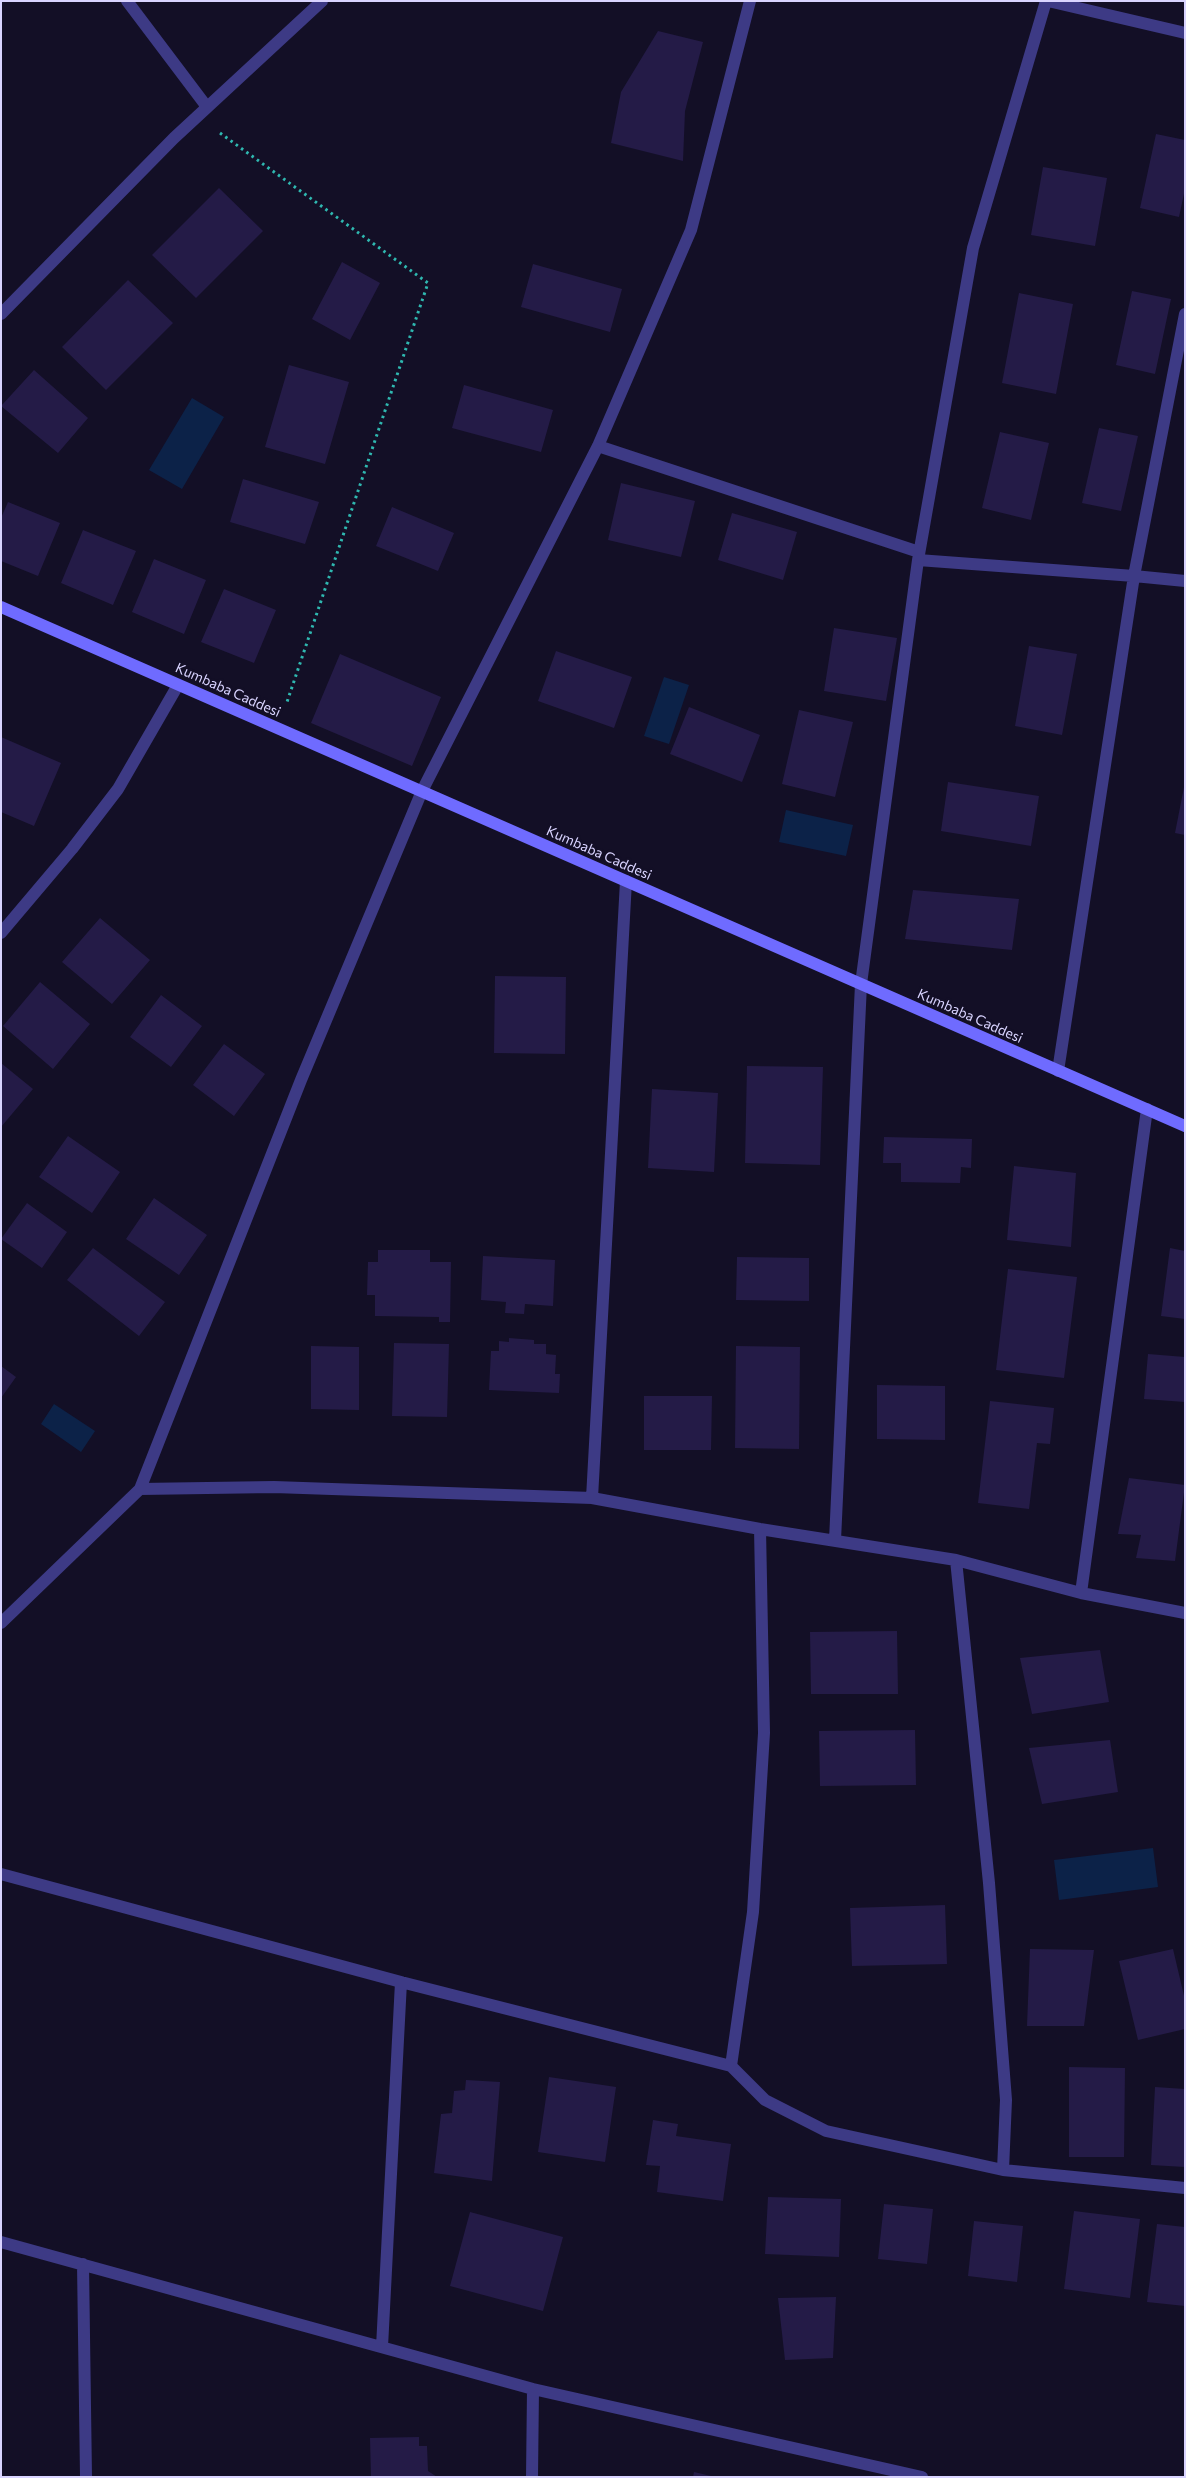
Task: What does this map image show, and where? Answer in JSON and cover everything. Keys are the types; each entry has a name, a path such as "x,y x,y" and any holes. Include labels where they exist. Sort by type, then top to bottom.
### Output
{"street":[{"path":"127,1 202,112"},
{"path":"1,314 202,112 322,1"},
{"path":"1,1623 140,1489 298,1089 422,791 598,446 691,230 750,1"},
{"path":"836,1540 861,984 918,556 973,248 1047,1 1185,33"},
{"path":"1058,1071 1134,576 1185,314"},
{"path":"598,446 918,556 1185,581"},
{"name":"Kumbaba Caddesi","path":"1,607 1185,1126"},
{"path":"1,933 72,849 118,789 178,685"},
{"path":"592,1498 626,880"},
{"path":"1081,1593 1147,1109"},
{"path":"140,1489 274,1487 592,1498 760,1529 956,1560 1081,1593 1185,1613"},
{"path":"732,2066 753,1912 764,1733 760,1529"},
{"path":"956,1560 989,1883 1006,2090 1003,2170"},
{"path":"1,1874 401,1982 732,2066 765,2100 826,2131 1003,2170 1185,2188"},
{"path":"382,2347 401,1982"},
{"path":"1,2242 533,2389 922,2477"},
{"path":"83,2264 86,2477"},
{"path":"532,2477 533,2389"}],"path":[{"path":"202,112 428,283 278,728"}],"water":[{"path":"192,398 224,417 182,489 149,470"},
{"path":"664,677 689,685 669,744 644,736"},
{"path":"786,810 853,825 846,856 779,842"},
{"path":"54,1404 95,1431 81,1452 41,1424"},
{"path":"1153,1848 1158,1887 1059,1900 1054,1860"}],"building":[{"path":"658,31 703,42 685,111 683,161 611,143 621,92"},
{"path":"1156,134 1185,140 1185,189 1179,217 1140,208"},
{"path":"1043,167 1107,178 1095,246 1031,235"},
{"path":"219,188 263,231 196,298 152,255"},
{"path":"342,262 380,283 350,340 312,319"},
{"path":"533,264 622,289 610,332 521,307"},
{"path":"128,280 173,323 106,390 62,347"},
{"path":"1132,291 1171,299 1155,374 1116,365"},
{"path":"1019,293 1073,304 1056,394 1002,383"},
{"path":"289,365 349,382 325,464 265,447"},
{"path":"34,370 88,418 58,453 1,406"},
{"path":"464,385 553,410 541,452 452,428"},
{"path":"1099,428 1138,436 1121,511 1082,503"},
{"path":"1000,432 1049,443 1031,520 982,508"},
{"path":"243,479 319,502 305,544 230,522"},
{"path":"621,483 695,501 681,557 608,540"},
{"path":"8,502 60,523 38,576 1,561 1,518"},
{"path":"392,507 454,533 438,571 376,546"},
{"path":"732,513 797,532 783,580 718,560"},
{"path":"83,530 136,551 113,605 61,583"},
{"path":"154,559 206,580 184,634 132,612"},
{"path":"224,589 276,610 254,663 201,642"},
{"path":"834,628 897,638 886,701 824,691"},
{"path":"1029,646 1077,654 1062,735 1015,726"},
{"path":"556,651 632,677 614,728 538,701"},
{"path":"340,654 441,697 412,766 311,723"},
{"path":"689,707 760,735 742,782 670,754"},
{"path":"799,710 853,722 835,797 782,784"},
{"path":"1,737 61,763 34,826 1,812"},
{"path":"948,782 1039,796 1031,846 941,831"},
{"path":"1185,787 1185,835 1175,833"},
{"path":"913,890 1019,899 1012,950 905,939"},
{"path":"100,918 150,960 112,1004 62,962"},
{"path":"495,976 566,977 565,1054 494,1053"},
{"path":"40,982 90,1024 53,1069 3,1026"},
{"path":"161,995 202,1026 171,1067 130,1037"},
{"path":"224,1044 265,1074 234,1116 193,1085"},
{"path":"1,1063 33,1089 1,1127"},
{"path":"747,1066 823,1067 820,1165 745,1163"},
{"path":"652,1089 718,1093 714,1172 648,1168"},
{"path":"68,1136 120,1172 92,1213 39,1177"},
{"path":"884,1137 972,1139 971,1168 961,1167 960,1183 901,1182 901,1163 883,1163"},
{"path":"1014,1166 1076,1173 1071,1247 1007,1240"},
{"path":"154,1198 207,1235 179,1275 126,1239"},
{"path":"27,1203 67,1232 42,1268 1,1239"},
{"path":"93,1248 165,1302 139,1336 67,1280"},
{"path":"1170,1248 1185,1251 1185,1319 1161,1316"},
{"path":"378,1250 430,1250 430,1262 451,1262 450,1322 439,1322 439,1317 375,1316 375,1295 367,1295 368,1262 378,1262"},
{"path":"483,1256 555,1260 553,1306 525,1304 524,1314 505,1313 506,1302 481,1300"},
{"path":"737,1257 809,1258 809,1301 736,1300"},
{"path":"1008,1269 1077,1277 1064,1378 996,1370"},
{"path":"509,1338 534,1340 534,1344 546,1344 546,1354 556,1355 555,1374 560,1374 559,1393 489,1390 491,1351 499,1351 499,1341 509,1342"},
{"path":"394,1343 449,1344 447,1417 392,1416"},
{"path":"311,1346 359,1347 359,1410 311,1409"},
{"path":"736,1346 800,1347 799,1449 735,1448"},
{"path":"1148,1354 1185,1357 1185,1402 1144,1399"},
{"path":"1,1366 16,1377 1,1398"},
{"path":"877,1385 945,1386 945,1440 877,1439"},
{"path":"644,1396 712,1396 711,1450 644,1450"},
{"path":"990,1401 1054,1408 1050,1444 1037,1443 1029,1509 978,1503"},
{"path":"1129,1478 1185,1485 1175,1561 1136,1558 1141,1535 1118,1534"},
{"path":"897,1631 898,1694 811,1694 810,1632"},
{"path":"1100,1650 1109,1702 1032,1714 1020,1658"},
{"path":"915,1730 916,1785 820,1786 819,1731"},
{"path":"1110,1740 1118,1792 1042,1804 1029,1748"},
{"path":"945,1905 947,1964 852,1966 850,1908"},
{"path":"1030,1949 1094,1950 1084,2026 1027,2026"},
{"path":"1173,1949 1185,2000 1185,2029 1138,2040 1119,1961"},
{"path":"1069,2067 1125,2068 1124,2157 1069,2157"},
{"path":"549,2077 616,2087 605,2162 538,2152"},
{"path":"466,2080 500,2082 492,2181 434,2173 441,2114 452,2113 454,2091 465,2090"},
{"path":"1155,2087 1185,2089 1185,2167 1151,2165"},
{"path":"653,2120 678,2124 676,2136 731,2144 723,2201 657,2192 660,2166 646,2165"},
{"path":"768,2197 841,2199 839,2257 765,2254"},
{"path":"884,2204 933,2209 927,2264 878,2259"},
{"path":"1074,2211 1140,2219 1130,2298 1064,2289"},
{"path":"470,2212 563,2237 543,2311 450,2286"},
{"path":"974,2221 1023,2226 1017,2282 968,2276"},
{"path":"1157,2224 1185,2227 1185,2306 1147,2302"},
{"path":"836,2297 833,2358 785,2360 778,2298"},
{"path":"419,2437 419,2446 427,2446 428,2471 437,2477 371,2477 370,2438"},
{"path":"694,2472 711,2476 711,2477 693,2477"}]}
